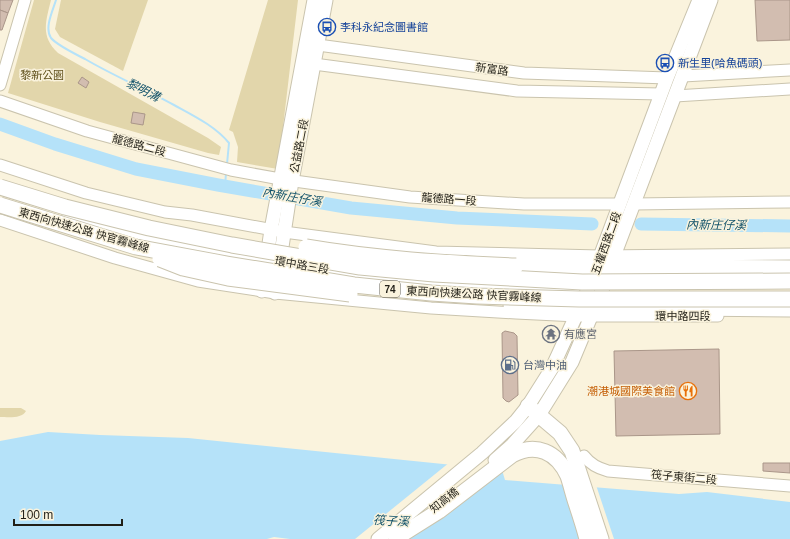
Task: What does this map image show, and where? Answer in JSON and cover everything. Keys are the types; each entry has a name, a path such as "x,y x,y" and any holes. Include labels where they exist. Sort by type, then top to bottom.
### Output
{"highway":[{"name":"東西向快速公路 快官霧峰線","path":"0,187 65,207 149,228 232,245 360,267 427,273 582,282 790,281"},
{"name":"東西向快速公路 快官霧峰線","path":"0,205 136,247 354,285 431,293 579,299 790,300"},
{"path":"149,228 180,226 348,253 439,262 516,266 606,265 664,268 790,268"},
{"path":"136,247 183,268 228,278 321,291 392,298 511,305 588,303 665,308 790,309"},
{"path":"534,411 560,433 572,451 573,473 587,539"},
{"path":"396,538 439,511 499,460 520,450 533,449 550,454 573,473 600,539"}],"main road":[{"name":"公益路二段","path":"272,263 285,228 285,186 314,0"},
{"name":"公益路二段","path":"268,292 272,263 271,226 285,186 318,46 326,0"},
{"name":"五權西路二段","path":"606,265 620,204 661,94 699,0"},
{"name":"五權西路二段","path":"499,460 512,445 534,411 572,362 588,303 634,204 711,0"},
{"name":"五權西路二段","path":"473,461 516,421 534,411"},
{"name":"知高橋","path":"378,539 473,461"}],"street":[{"path":"0,85 26,0"},
{"name":"新富路","path":"318,46 524,73 668,78"},
{"name":"新富路","path":"314,64 517,91 661,94"},
{"path":"683,76 790,70"},
{"path":"675,96 790,89"},
{"name":"龍德路二段","path":"0,101 87,131 285,186"},
{"path":"0,165 86,193 165,212 285,228 436,252 790,277"},
{"name":"龍德路一段","path":"285,186 524,204 620,204"},
{"name":"環中路三段","path":"0,195 62,214 179,244 358,280 588,303"},
{"name":"環中路三段","path":"0,200 61,219 177,248 272,263"},
{"path":"634,204 790,202"},
{"path":"0,220 115,258 191,279 268,292 431,308 588,303"},
{"path":"606,265 790,254"},
{"name":"環中路四段","path":"588,303 790,294"},
{"name":"環中路四段","path":"588,303 790,316"},
{"name":"筏子東街二段","path":"584,456 599,469 608,471 790,486"}],"green space":[{"name":"黎新公園","path":"34,0 51,0 46,28 52,47 58,53 208,138 221,147 219,155 100,122 8,93"},
{"name":"黎新公園","path":"61,0 148,0 123,71 60,37 55,29"},
{"path":"268,0 298,0 278,169 237,162 238,147 233,132 229,130"},
{"path":"0,408 21,408 26,411 24,414 18,416 0,417"}],"water":[{"name":"筏子溪","path":"48,432 188,438 502,470 505,480 679,494 707,492 790,502 790,539 290,539 274,537 267,539 0,539 0,441"}],"pier":[{"path":"450,462 498,467 408,539 355,539"},
{"path":"563,483 596,485 614,539 581,539"}],"building":[{"path":"0,0 13,0 8,13 0,10"},
{"path":"755,0 790,0 790,40 757,41"},
{"path":"0,10 8,13 2,30 0,30"},
{"path":"82,77 89,82 86,88 78,83"},
{"path":"133,112 145,114 143,125 131,123"},
{"name":"台灣中油","path":"505,331 514,333 517,336 518,395 509,402 503,398 502,333"},
{"path":"719,349 720,434 616,436 614,351"},
{"path":"763,463 790,463 790,473 763,471"}],"waterway":[{"name":"黎明溝","path":"56,0 48,29 49,34 54,41 62,47 163,99 211,126 229,143 227,164"},
{"name":"內新庄仔溪","path":"0,124 55,144 136,169 351,208 457,218 592,224"},
{"name":"黎明溝","path":"225,186 226,173"},
{"name":"內新庄仔溪","path":"641,224 790,226"}],"place":[{"name":"李科永紀念圖書館","path":"327,27"},
{"name":"新生里(哈魚碼頭)","path":"665,63"},
{"name":"有應宮","path":"551,334"},
{"name":"台灣中油","path":"510,365"},
{"name":"潮港城國際美食館","path":"688,391"}]}
